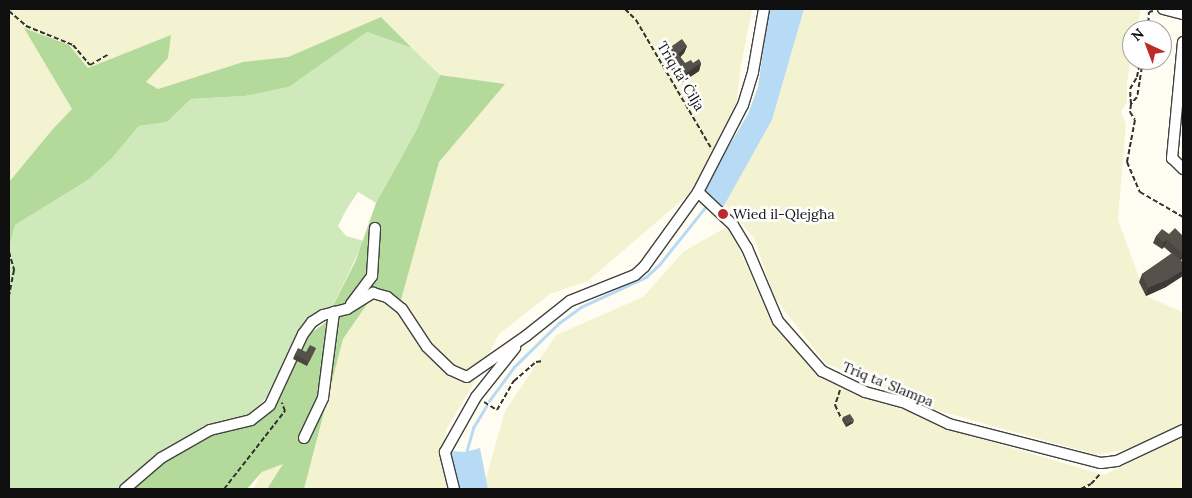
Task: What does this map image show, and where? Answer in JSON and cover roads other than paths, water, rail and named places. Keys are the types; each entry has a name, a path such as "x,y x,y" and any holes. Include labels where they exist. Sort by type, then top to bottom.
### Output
{"street":[{"path":"125,489 161,458 210,430 251,420 270,405 303,334 312,322 323,315 347,309 373,292 387,297 402,310 433,352 451,370 467,377 526,336 570,301 623,282 640,271 698,192 743,105 753,72 764,9"},
{"path":"1159,9 1183,14"},
{"path":"1183,43 1172,158 1183,169"},
{"name":"Triq ta' Slampa","path":"698,192 733,225 747,248 778,321 822,371 865,392 903,402 949,424 1101,463 1118,461 1183,430"},
{"path":"347,309 372,276 375,228"},
{"path":"304,438 323,398 334,312"},
{"path":"454,489 446,452 476,397 526,336"}],"water":[{"path":"769,9 804,9 772,120 722,209 707,195 704,188 748,114 758,87"},
{"path":"480,448 488,489 458,489 450,451 466,452"}],"waterway":[{"path":"489,401 514,367 559,323 581,307 646,277 659,265 707,205"},
{"path":"466,453 473,428 486,406"}],"place":[{"name":"Wied il-Qlejgħa","path":"723,214"}]}
